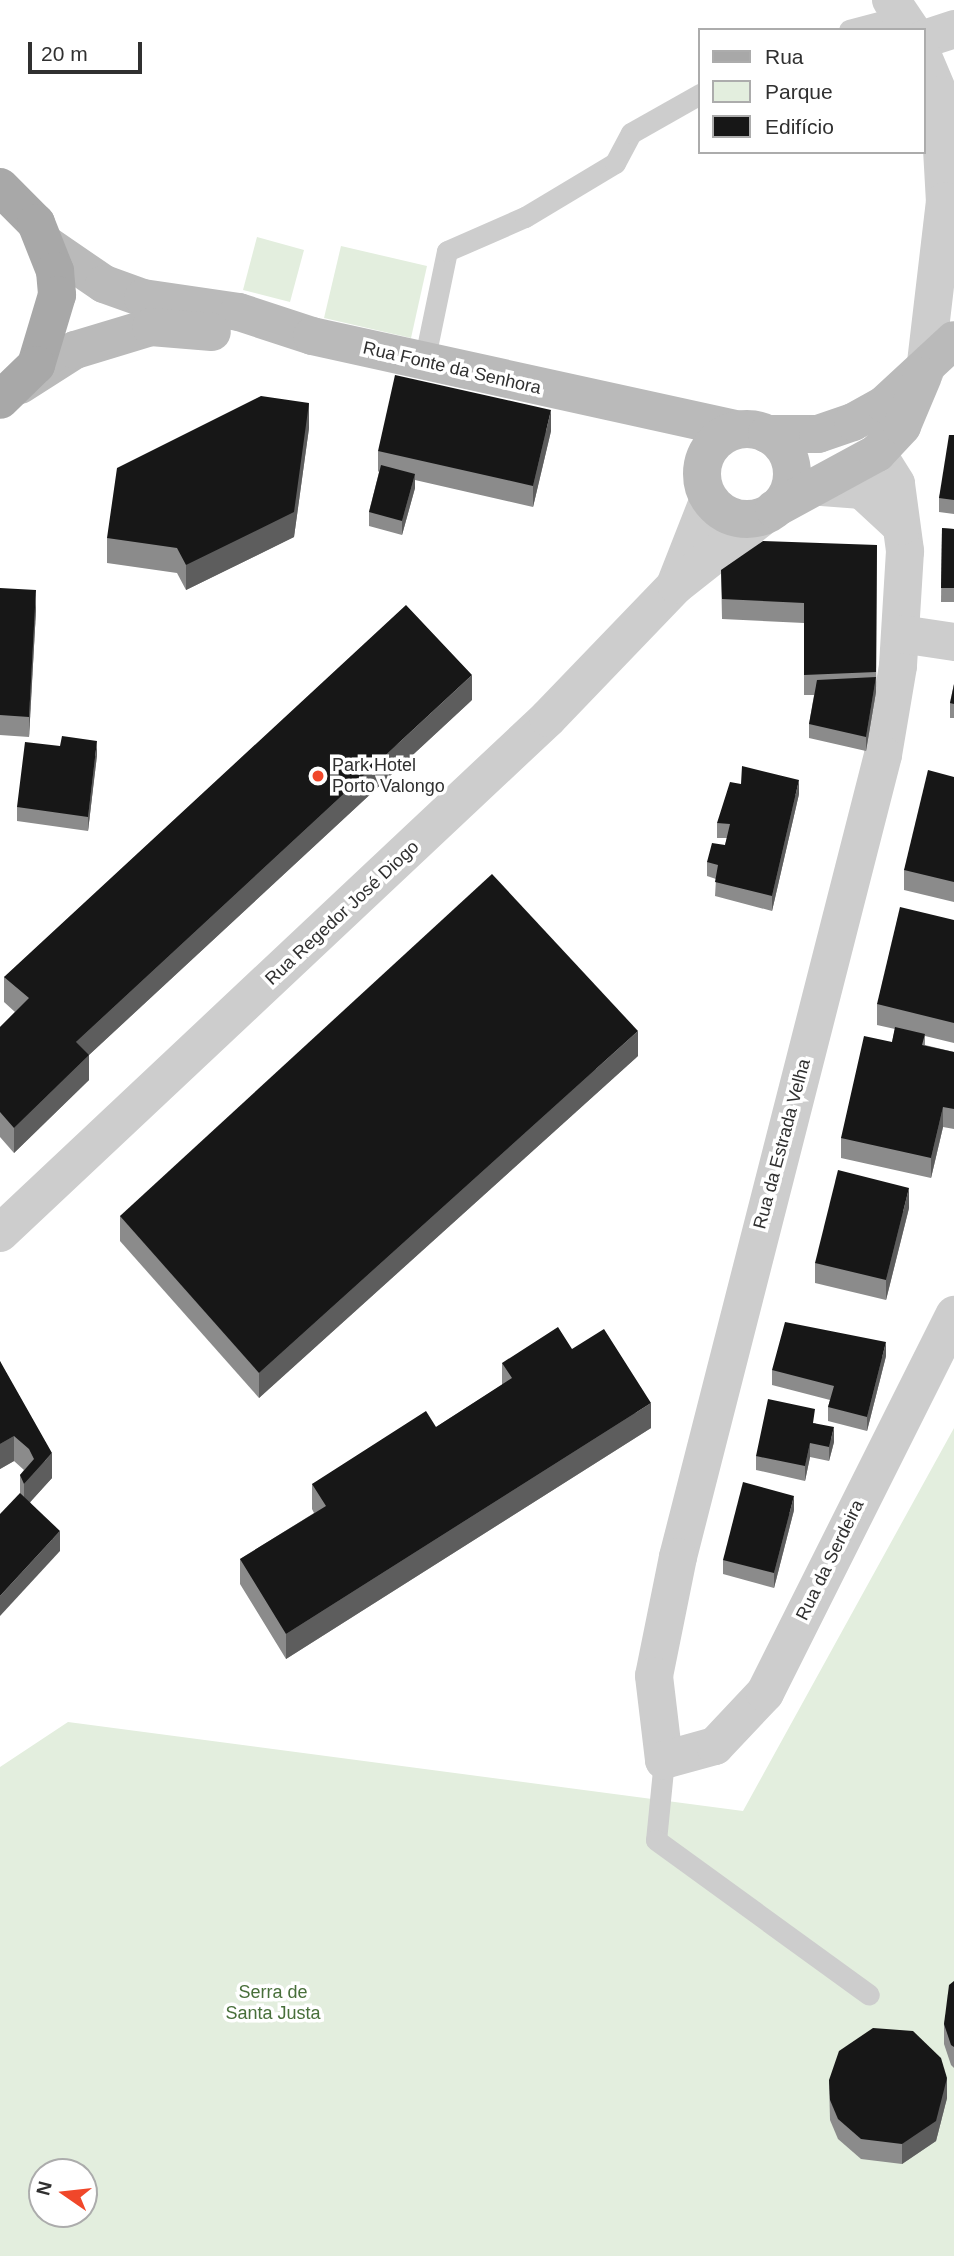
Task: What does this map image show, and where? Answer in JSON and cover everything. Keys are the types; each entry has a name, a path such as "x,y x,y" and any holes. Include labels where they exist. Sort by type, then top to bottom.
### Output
{"main road":[{"path":"10,196 47,245 55,271 54,320 36,365 10,392"}],"street":[{"path":"907,21 954,29"},
{"path":"886,469 925,371 946,201 939,95 926,65"},
{"path":"0,169 10,196"},
{"name":"Rua Fonte da Senhora","path":"47,245 104,285 143,298 239,312 312,336 753,432 818,434"},
{"name":"Rua Fonte da Senhora","path":"10,392 75,350 151,327 312,336"},
{"path":"818,434 885,404 925,371 954,341"},
{"name":"Rua Fonte da Senhora","path":"592,399 654,428 706,485"},
{"path":"768,513 792,470 779,442 753,432 713,444 706,485 732,517 768,513 822,487 886,469"},
{"path":"818,434 845,436 886,469"},
{"name":"Rua da Estrada Velha","path":"664,1760 654,1676 678,1557 879,768 901,634 901,526 886,469"},
{"name":"Rua Regedor José Diogo","path":"676,585 706,485"},
{"path":"822,487 862,489 901,526"},
{"name":"Rua Regedor José Diogo","path":"9,1224 548,718 676,585 768,513"},
{"path":"901,634 954,642"},
{"name":"Rua da Serdeira","path":"664,1760 715,1746 765,1693 954,1315"}],"lane":[{"path":"862,28 907,21"},
{"path":"424,362 447,251 524,217 615,163 631,133 698,95"},
{"path":"664,1760 656,1840 869,1995"}],"green space":[{"path":"257,237 304,250 290,302 243,290"},
{"path":"341,246 427,266 411,338 324,318"},
{"name":"Serra de Santa Justa","path":"954,1428 954,2256 0,2256 0,1767 68,1722 743,1811"}],"building":[{"path":"395,375 551,410 533,486 378,451"},
{"path":"261,396 309,403 294,512 186,565 177,548 107,538 117,468"},
{"path":"949,435 954,435 954,500 939,498"},
{"path":"381,465 415,474 402,521 369,512"},
{"path":"942,528 954,529 954,588 941,588"},
{"path":"763,541 877,545 876,672 804,675 804,603 722,599 721,570"},
{"path":"0,588 36,590 29,717 0,715"},
{"path":"406,605 472,675 76,1042 89,1055 14,1128 0,1112 0,1027 29,998 4,977"},
{"path":"876,677 866,737 809,724 817,680"},
{"path":"954,684 954,704 950,703"},
{"path":"62,736 97,741 88,817 17,807 25,742 60,746"},
{"path":"742,766 799,780 772,896 715,882 718,865 707,862 712,843 725,845 730,824 717,823 730,782 741,784"},
{"path":"928,770 954,777 954,882 904,870"},
{"path":"492,874 638,1031 259,1373 120,1216"},
{"path":"900,907 954,920 954,1023 877,1004"},
{"path":"895,1027 925,1034 922,1045 954,1052 954,1109 943,1107 931,1158 841,1138 864,1036 892,1042"},
{"path":"838,1170 909,1188 886,1280 815,1263"},
{"path":"785,1322 886,1342 867,1417 828,1407 834,1386 772,1370"},
{"path":"558,1327 572,1349 604,1329 651,1403 286,1634 240,1559 326,1506 312,1484 426,1411 436,1427 512,1378 502,1363"},
{"path":"0,1361 52,1453 24,1484 20,1475 34,1459 29,1449 14,1436 0,1444"},
{"path":"768,1399 815,1409 813,1423 834,1427 829,1447 810,1443 805,1466 756,1456"},
{"path":"743,1482 794,1496 774,1573 723,1560"},
{"path":"20,1493 60,1531 0,1596 0,1514"},
{"path":"954,1981 954,2047 944,2024 949,1985"},
{"path":"873,2028 913,2031 941,2058 947,2078 936,2121 902,2144 861,2139 838,2119 830,2100 829,2080 839,2051"}],"place":[{"name":"Park Hotel Porto Valongo","path":"318,776"}]}
